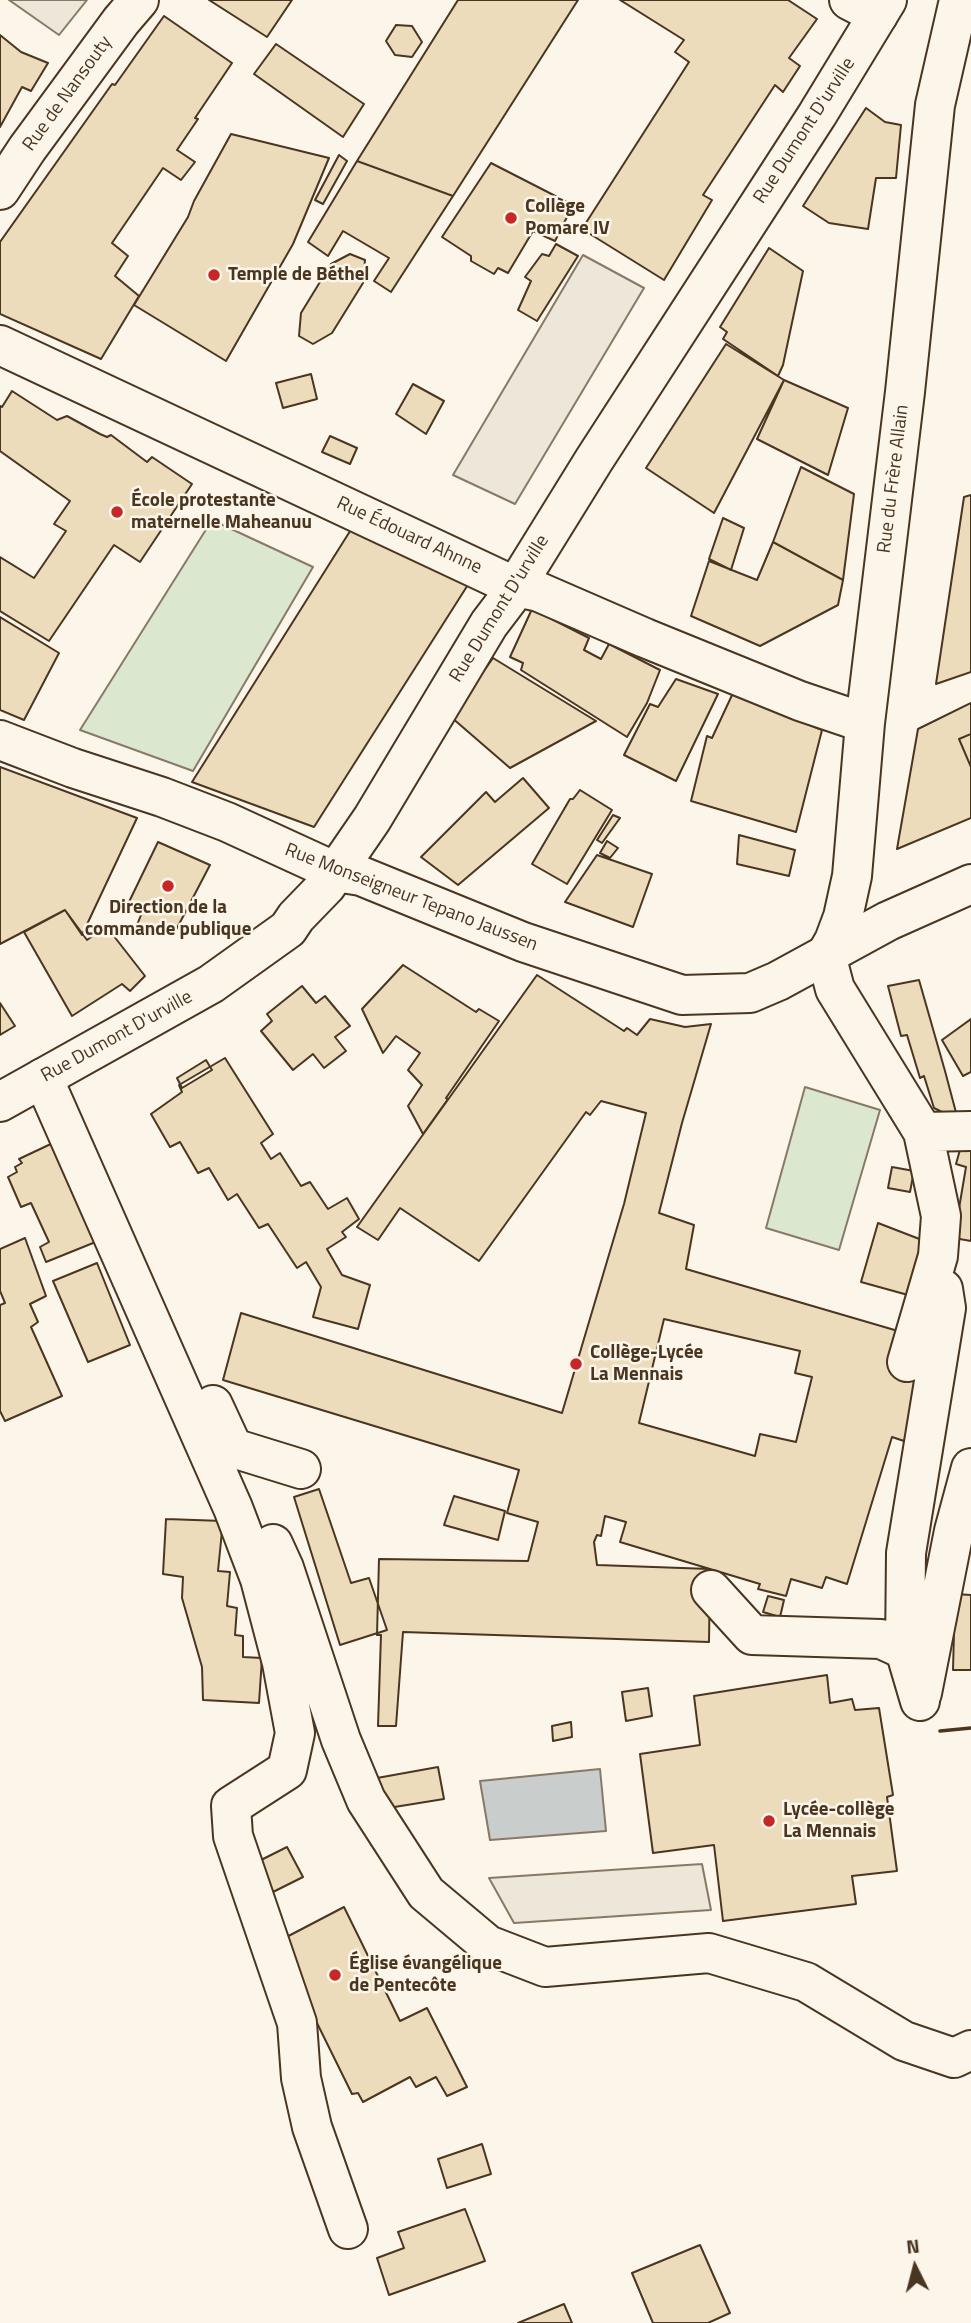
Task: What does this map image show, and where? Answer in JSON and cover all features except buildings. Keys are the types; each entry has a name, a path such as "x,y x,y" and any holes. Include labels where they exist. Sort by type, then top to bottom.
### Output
{"street":[{"name":"Rue de Nansouty","path":"0,190 27,149 139,0"},
{"name":"Rue du Frère Allain","path":"826,955 835,941 843,917 852,876 865,723 905,392 935,105 958,0"},
{"name":"Rue Dumont D'urville","path":"0,1102 211,984 288,929 336,872 372,819 489,624 516,587 586,471 817,115 871,5"},
{"name":"Rue Édouard Ahnne","path":"0,345 516,587 539,592 800,701 865,723"},
{"name":"Rue Monseigneur Tepano Jaussen","path":"0,740 214,817 336,872 361,876 523,942 682,995 750,993 778,981 888,921 971,884"},
{"path":"826,955 835,989 923,1132 941,1216 938,1256 906,1362"},
{"path":"52,1073 233,1448 284,1568 341,1740 366,1800 426,1893 488,1945 545,1967 709,1954 806,1982 904,2041 954,2058 971,2050"},
{"path":"52,1073 233,1508 263,1591 282,1663 295,1734 287,1770 231,1806 233,1836 297,2024 301,2078 312,2127 348,2229"},
{"path":"923,1132 971,1131"},
{"path":"938,1256 946,1308 906,1553 905,1650 920,1702 963,1522 971,1468"},
{"path":"233,1448 301,1469"},
{"path":"711,1590 752,1635 881,1639 905,1650"}],"green space":[{"path":"212,520 313,567 193,771 80,730"},
{"path":"805,1087 880,1110 839,1250 766,1228"}],"shaded area":[{"path":"9,0 87,0 59,35"},
{"path":"583,255 644,288 515,504 453,475"},
{"path":"600,1769 606,1831 490,1840 480,1781"},
{"path":"702,1864 711,1910 514,1923 489,1878"}],"wall":[{"path":"940,1731 971,1728"}],"place":[{"name":"Collège Pomare IV","path":"511,218"},
{"name":"Temple de Béthel","path":"214,275"},
{"name":"École protestante maternelle Maheanuu","path":"117,512"},
{"name":"Direction de la commande publique","path":"168,886"},
{"name":"Collège-Lycée La Mennais","path":"576,1364"},
{"name":"Lycée-collège La Mennais","path":"769,1821"},
{"name":"Église évangélique de Pentecôte","path":"335,1975"}]}
